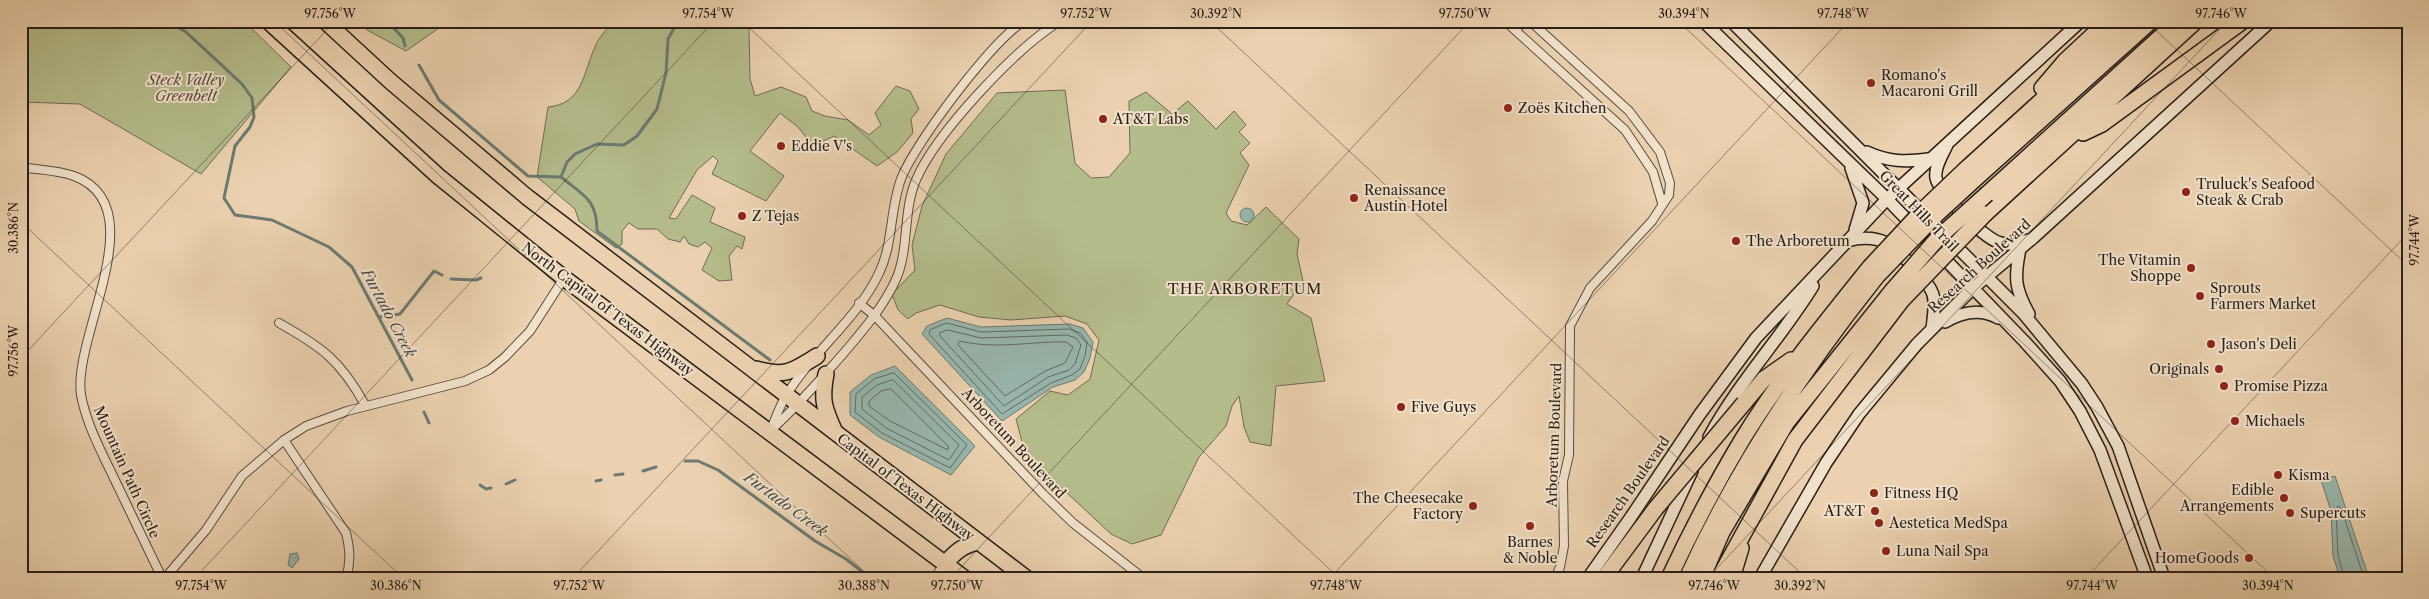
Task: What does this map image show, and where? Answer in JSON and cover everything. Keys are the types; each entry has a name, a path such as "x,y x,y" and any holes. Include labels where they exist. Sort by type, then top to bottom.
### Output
{"highway":[{"name":"North Capital of Texas Highway","path":"268,21 438,176 564,278 964,578"},
{"path":"326,21 390,81 527,197 786,396"},
{"path":"1970,175 2065,61 2108,21"},
{"path":"2005,132 2129,21"},
{"path":"1687,578 1704,541 1766,429 1874,272 1924,209 1970,175 2151,21"},
{"path":"1702,578 1722,532 1787,422 1897,295 1992,198 2178,21"},
{"path":"1992,198 2068,140 2196,21"},
{"path":"2068,140 2102,124 2243,21"},
{"path":"1669,578 1695,522 1742,440 1802,351 1874,272"},
{"path":"1719,578 1796,440 1897,295"},
{"path":"1604,578 1656,508 1764,379 1802,351"},
{"path":"747,366 775,374 783,374 794,370 817,356"},
{"path":"826,374 822,395 823,406 836,433"},
{"name":"Capital of Texas Highway","path":"786,396 1026,578"},
{"path":"1732,578 1747,525"},
{"path":"945,564 957,550 979,542"}],"main road":[{"name":"Great Hills Trail","path":"1703,21 1887,199 2060,381 2080,410 2100,450 2147,578"},
{"name":"Great Hills Trail","path":"1732,21 2038,329 2097,407 2118,446 2164,578"},
{"name":"Research Boulevard","path":"1588,578 1742,355 1770,322 1887,199 1928,159 2081,21"},
{"name":"Research Boulevard","path":"1760,578 1812,486 1859,414 1879,388 1932,329 1972,288 2033,238 2272,21"},
{"path":"1948,141 1936,170 1936,178 1943,192 1988,238 2001,244 2013,244 2033,238"},
{"path":"1859,148 1885,160 1902,162 1928,159"},
{"path":"1848,162 1858,182 1863,203 1850,238 1877,238 1890,243 1910,264 1932,290 1934,301 1932,329"},
{"path":"2020,249 2015,274 2016,288 2038,329"},
{"name":"Research Boulevard","path":"1642,578 1696,462 1724,409 1794,316 1827,263"},
{"path":"1932,329 1956,316 1966,313 1991,314 2005,322"}],"street":[{"path":"770,431 786,396 859,303 880,271 901,180 914,152 972,75 1013,28 1024,21"},
{"path":"770,431 799,406 875,316 898,275 916,181 930,155 1009,62 1045,30 1060,21"},
{"path":"1505,21 1625,130 1653,172 1662,203"},
{"path":"1515,30 1524,21"},
{"name":"Arboretum Boulevard","path":"1530,21 1618,100 1651,138 1666,166 1670,183 1669,195 1652,220 1590,288 1570,326 1569,456 1563,481 1564,546 1560,566 1555,578"},
{"name":"Mountain Path Circle","path":"21,167 73,176 88,183 99,193 107,208 110,227 108,261 82,358 79,376 81,394 91,430 164,578"},
{"path":"164,578 206,530 242,476 284,440 306,426 365,405 455,384 489,370 505,357 530,331 564,278"},
{"name":"Arboretum Boulevard","path":"859,303 875,316 1049,499 1105,549 1143,578"},
{"path":"279,323 323,350 339,364 352,381 365,405"},
{"path":"284,440 346,533 350,550 346,578"},
{"path":"934,578 945,564"}],"green space":[{"name":"Steck Valley Greenbelt","path":"21,21 244,21 291,67 201,174 80,104 21,102"},
{"path":"358,21 449,21 406,51 367,30"},
{"path":"612,21 758,21 749,30 750,79 755,96 781,87 806,97 812,111 825,116 848,120 869,135 881,125 875,113 896,86 910,91 919,109 911,119 913,133 897,152 877,166 834,136 813,146 798,127 780,113 750,151 784,176 766,201 712,174 718,161 713,156 697,170 669,218 676,219 692,195 715,208 710,222 745,237 742,249 737,246 729,256 732,280 719,281 702,270 712,248 705,242 698,247 689,244 684,236 680,242 668,239 657,229 638,229 629,223 622,231 622,244 616,248 579,221 575,209 537,177 548,107 560,105 575,94 584,77 596,44"},
{"path":"1065,90 1075,163 1091,178 1109,177 1130,153 1129,101 1146,92 1172,114 1188,101 1216,129 1234,111 1246,125 1239,132 1250,143 1240,153 1249,165 1226,213 1231,221 1247,225 1266,207 1299,239 1297,254 1303,281 1287,304 1311,318 1325,381 1276,386 1271,446 1250,442 1244,427 1239,396 1232,406 1226,426 1199,457 1161,535 1132,544 1111,534 1035,463 1022,442 1016,419 1050,391 1068,395 1090,379 1099,340 1087,324 1065,316 1011,320 979,317 940,305 916,313 908,319 898,310 892,294 915,270 912,245 922,206 946,154 997,93"}],"water":[{"path":"1244,208 1250,208 1254,215 1250,222 1244,222 1240,218 1240,212"},
{"path":"947,318 981,327 1070,324 1083,328 1093,342 1090,358 1084,372 1075,380 1053,387 1002,421 922,334 927,326"},
{"path":"895,366 975,446 951,475 879,437 850,415 850,392 871,375"},
{"path":"2335,476 2369,578 2340,578 2333,556 2331,511 2321,480"},
{"path":"297,553 299,559 292,568 288,565 290,554"}],"waterway":[{"name":"Furtado Creek","path":"167,21 186,32 242,84 252,98 254,117 250,127 235,146 224,198 235,215 272,220 329,247 352,267 412,380"},
{"path":"387,21 403,38 405,46"},
{"path":"395,29 399,21"},
{"path":"678,21 668,39 666,73 657,109 637,136 624,145 597,144 575,154 567,162 561,177 588,199 595,212 597,231 770,360"},
{"path":"419,65 439,100 528,176 561,177"},
{"path":"379,317 400,314 434,271 442,275"},
{"path":"451,279 476,280 481,278"},
{"name":"Furtado Creek","path":"424,412 429,423"},
{"name":"Furtado Creek","path":"685,461 698,461 718,470 815,541 846,559 870,578"},
{"name":"Furtado Creek","path":"643,471 656,467"},
{"name":"Furtado Creek","path":"615,475 623,474"},
{"name":"Furtado Creek","path":"506,484 515,480"},
{"name":"Furtado Creek","path":"596,481 601,480"},
{"name":"Furtado Creek","path":"480,485 486,489 491,488"}],"place":[{"name":"Romano's Macaroni Grill","path":"1871,83"},
{"name":"Zoës Kitchen","path":"1508,108"},
{"name":"AT&T Labs","path":"1103,119"},
{"name":"Eddie V's","path":"781,146"},
{"name":"Truluck's Seafood Steak & Crab","path":"2186,192"},
{"name":"Renaissance Austin Hotel","path":"1354,198"},
{"name":"Z Tejas","path":"742,216"},
{"name":"The Arboretum","path":"1736,241"},
{"name":"The Vitamin Shoppe","path":"2191,268"},
{"name":"Sprouts Farmers Market","path":"2200,296"},
{"name":"Jason's Deli","path":"2211,344"},
{"name":"Originals","path":"2219,369"},
{"name":"Promise Pizza","path":"2224,386"},
{"name":"Five Guys","path":"1401,407"},
{"name":"Michaels","path":"2235,421"},
{"name":"Kisma","path":"2278,475"},
{"name":"Fitness HQ","path":"1874,493"},
{"name":"Edible Arrangements","path":"2284,498"},
{"name":"The Cheesecake Factory","path":"1473,506"},
{"name":"AT&T","path":"1875,511"},
{"name":"Supercuts","path":"2290,513"},
{"name":"Aestetica MedSpa","path":"1879,523"},
{"name":"Barnes & Noble","path":"1530,526"},
{"name":"Luna Nail Spa","path":"1886,551"},
{"name":"HomeGoods","path":"2249,558"}],"district":[{"name":"THE ARBORETUM","path":"1245,288"}]}
